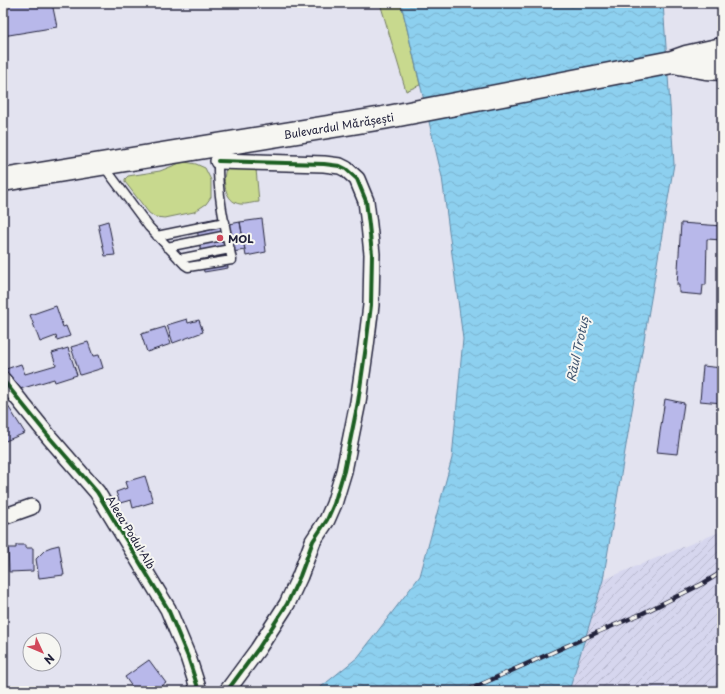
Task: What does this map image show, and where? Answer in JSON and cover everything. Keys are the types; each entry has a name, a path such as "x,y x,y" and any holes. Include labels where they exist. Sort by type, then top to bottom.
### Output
{"main road":[{"name":"Bulevardul Mărășești","path":"3,180 103,164 218,153 383,118 670,62 722,49"},
{"name":"Bulevardul Mărășești","path":"670,62 722,69"}],"street":[{"path":"218,153 324,164 340,166 346,169 358,179 366,201 372,254 371,305 363,375 350,447 334,504 327,520 314,541 287,604 258,650 227,691"},
{"name":"Aleea Podul Alb","path":"3,380 50,438 97,492 168,609 200,691"},
{"path":"3,517 31,507"}],"lane":[{"path":"103,164 150,227 167,247 188,267 232,260 218,181 218,153"},
{"path":"158,236 225,222"},
{"path":"167,247 227,235"},
{"path":"179,259 230,248"}],"shaded area":[{"path":"722,531 722,691 569,691 603,580"}],"green space":[{"path":"380,3 401,3 420,85 406,91"},
{"path":"185,162 196,164 205,168 211,180 211,197 206,204 194,212 165,218 155,217 149,213 125,182 125,179 128,176 160,171"},
{"path":"226,169 256,169 259,202 240,204 231,199 226,190 224,179"}],"water":[{"name":"Râul Trotuș","path":"401,3 663,3 674,164 603,580 569,691 316,691 358,657 420,576 452,458 463,339 442,177"}],"building":[{"path":"3,3 52,3 57,27 3,36"},
{"name":"MOL","path":"218,218 219,226 240,222 245,250 226,253 228,268 204,272 196,222"},
{"name":"MOL","path":"262,219 266,252 246,256 240,222"},
{"path":"108,221 115,255 105,256 98,224"},
{"path":"681,223 722,226 722,240 707,239 706,285 703,285 702,295 679,293 679,285 677,285"},
{"path":"56,306 63,327 66,326 70,336 57,340 56,336 40,342 30,315"},
{"path":"187,319 188,323 199,320 203,332 173,343 167,325"},
{"path":"165,327 171,344 147,352 141,334"},
{"path":"88,342 93,356 99,355 103,368 80,375 71,347"},
{"path":"68,348 77,375 55,382 54,379 20,389 14,380 10,381 6,369 21,364 25,374 56,365 52,353"},
{"path":"703,366 722,368 722,403 700,401"},
{"path":"665,399 684,403 677,454 657,452"},
{"path":"6,403 25,433 3,442 3,405"},
{"path":"145,476 153,502 133,508 131,500 120,503 116,492 127,488 125,482"},
{"path":"16,545 26,545 26,548 33,548 33,571 9,572 8,548 16,548"},
{"path":"59,545 64,575 39,578 36,559 46,549"},
{"path":"149,660 166,683 154,691 135,691 125,677"}],"railway":[{"path":"466,691 641,614 702,584 722,572"}],"cycle path":[{"path":"218,161 324,164 340,166 346,169 357,179 366,201 372,254 371,305 358,402 344,471 334,504 327,520 313,541 300,576 287,604 258,649 227,691"},
{"path":"3,380 50,438 97,492 168,609 188,657 199,691"}],"place":[{"name":"MOL","path":"220,238"}]}
